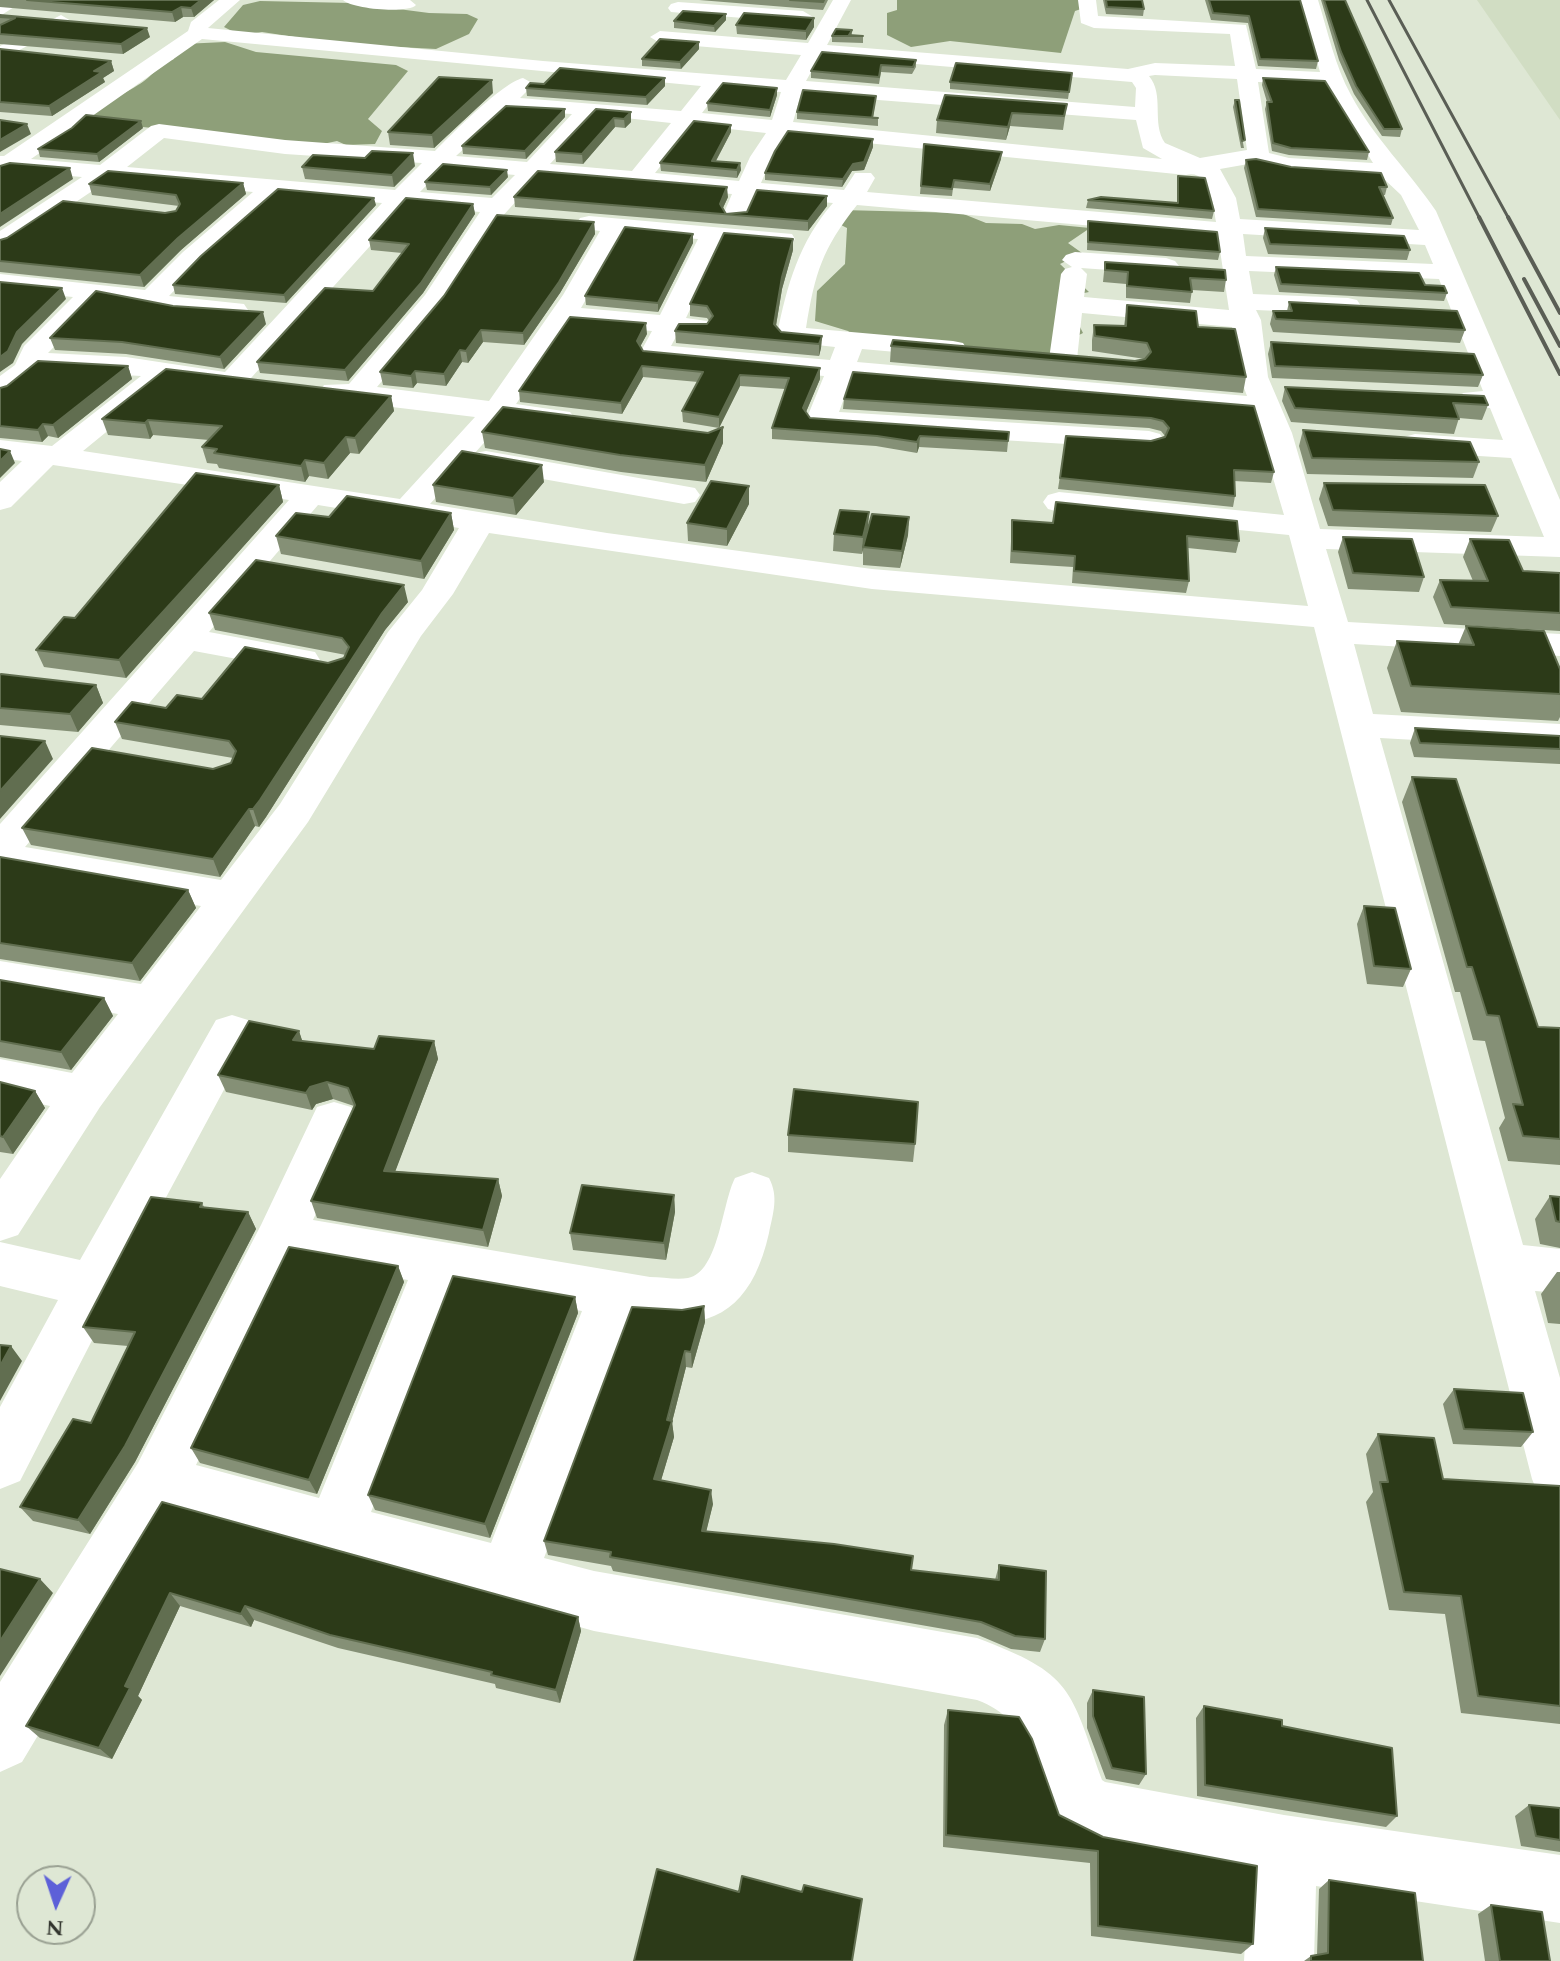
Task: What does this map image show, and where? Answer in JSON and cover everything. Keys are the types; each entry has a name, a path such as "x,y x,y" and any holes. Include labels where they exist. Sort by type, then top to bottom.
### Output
{"street":[{"path":"0,12 16,0"},
{"path":"198,33 198,26 231,0"},
{"path":"352,0 407,5"},
{"path":"842,0 793,86 780,129 761,157 669,324 640,352 1147,397 1261,377 1370,308"},
{"path":"1309,0 1332,79 1390,171 1410,190 1424,211 1521,450 1560,536"},
{"path":"633,73 680,4 829,19"},
{"path":"0,12 68,22 3,52"},
{"path":"1057,69 1080,25 1237,19 1259,139 1259,151 1254,156"},
{"path":"168,31 543,67 1146,116"},
{"path":"65,128 66,121 198,33"},
{"path":"660,37 1129,75 1146,82 1149,137 1157,148 1205,168 1224,198 1235,268 1261,377 1306,486 1304,533 1505,1265 1560,1479"},
{"path":"3,52 38,54"},
{"path":"116,62 148,65"},
{"path":"232,382 400,197 543,67"},
{"path":"1129,75 1155,69 1332,79"},
{"path":"638,179 689,119 717,80"},
{"path":"78,88 109,91"},
{"path":"500,103 589,109 1144,164 1205,168 1254,156 1289,165 1390,171"},
{"path":"357,393 504,213 531,171 589,109"},
{"path":"26,124 65,128"},
{"path":"3,166 65,128"},
{"path":"7,232 104,173 159,131 285,147 439,159 531,171 1037,213 1139,225 1433,238"},
{"path":"791,335 795,309 816,242 854,198 882,139"},
{"path":"948,145 944,160 954,191 955,206"},
{"path":"1037,213 1048,155"},
{"path":"1139,225 1144,164"},
{"path":"3,166 400,197 504,213"},
{"path":"126,365 151,336 164,303 192,257 274,186"},
{"path":"1224,198 1254,199"},
{"path":"61,201 92,205"},
{"path":"1063,359 1083,218"},
{"path":"569,221 816,242"},
{"path":"408,510 557,342 563,315 616,225"},
{"path":"1075,260 1199,269 1447,272"},
{"path":"0,282 93,291 164,303 293,314"},
{"path":"164,303 201,286"},
{"path":"0,390 27,369 34,352 93,291"},
{"path":"1073,304 1261,377"},
{"path":"1433,311 1464,313"},
{"path":"563,315 726,329"},
{"path":"759,363 768,333 984,352"},
{"path":"852,340 821,420 1148,475 1304,533 1560,547"},
{"path":"1261,377 1280,344"},
{"path":"1451,354 1482,355"},
{"path":"1032,356 1095,362"},
{"path":"30,361 126,365 262,384"},
{"path":"0,500 53,455 164,371"},
{"path":"306,388 587,422"},
{"path":"1147,397 1148,475"},
{"path":"1440,397 1501,400"},
{"path":"1384,441 1521,450"},
{"path":"0,449 311,494 607,543 872,579 1560,645"},
{"path":"457,455 684,495"},
{"path":"1059,502 1148,475"},
{"path":"0,850 183,638 266,564 311,494"},
{"path":"0,1220 83,1094 294,813 406,632 420,591 480,521"},
{"path":"183,638 333,666"},
{"path":"91,687 134,693"},
{"path":"1358,725 1560,736"},
{"path":"43,744 131,756"},
{"path":"0,857 233,897"},
{"path":"0,977 153,1003"},
{"path":"2,1452 232,1032"},
{"path":"0,1077 83,1094"},
{"path":"0,1740 158,1482 281,1236 334,1121"},
{"path":"281,1236 650,1300 691,1301 722,1286 732,1268 752,1193"},
{"path":"0,1264 93,1285"},
{"path":"335,1530 440,1264"},
{"path":"1505,1265 1560,1271"},
{"path":"507,1577 615,1294"},
{"path":"158,1482 594,1601 977,1669 1009,1681 1033,1697 1050,1721 1077,1802 1096,1813 1284,1848 1560,1889"},
{"path":"1279,1961 1284,1848"}],"shaded area":[{"path":"897,0 1084,0 1093,5 1075,11 1061,53 950,41 911,47 887,35 887,13 897,10"},
{"path":"1477,0 1560,0 1560,120"},
{"path":"260,1 352,3 429,13 467,14 478,19 469,34 436,49 341,44 262,32 240,35 224,27 243,5"},
{"path":"225,42 256,52 396,65 408,71 368,119 382,131 375,144 346,145 337,141 299,149 210,134 85,121 105,104 174,59 171,52 183,44"},
{"path":"842,210 961,213 986,223 1022,224 1035,229 1059,225 1090,228 1068,243 1082,253 1060,264 1089,292 1065,297 1083,333 1071,339 1074,358 984,353 970,346 861,343 848,331 815,321 817,291 845,264 847,228 835,222"}],"building":[{"path":"27,0 201,0 191,8 181,7 172,12"},
{"path":"1106,0 1142,0 1144,9 1107,7"},
{"path":"1209,0 1300,0 1318,61 1260,59 1249,16 1213,13"},
{"path":"1324,0 1345,0 1402,129 1384,129 1356,86"},
{"path":"683,11 726,14 714,26 674,21"},
{"path":"744,13 814,18 806,31 736,25"},
{"path":"0,15 147,28 121,44 0,34 0,25 15,18"},
{"path":"836,29 852,30 849,35 863,36 832,36"},
{"path":"660,39 699,42 680,62 642,59"},
{"path":"0,49 111,61 94,71 102,72 49,106 0,102"},
{"path":"822,52 916,60 913,67 881,65 879,77 811,71"},
{"path":"956,63 1072,73 1069,92 950,82"},
{"path":"560,68 665,78 646,97 526,88 530,83 544,84"},
{"path":"439,77 492,80 432,135 388,132"},
{"path":"1263,78 1325,81 1369,152 1291,148 1273,143 1267,102 1272,102"},
{"path":"723,83 777,88 770,110 707,103"},
{"path":"803,90 876,96 872,118 797,112"},
{"path":"945,95 1067,104 1064,116 1012,113 1008,127 937,120"},
{"path":"1235,100 1239,100 1245,140 1242,141"},
{"path":"506,106 565,109 525,151 462,146"},
{"path":"596,109 631,112 624,119 614,118 582,154 555,152"},
{"path":"86,115 141,121 97,154 38,149 72,128"},
{"path":"0,120 27,124 0,140"},
{"path":"694,121 731,125 712,161 740,163 737,170 660,163"},
{"path":"788,131 873,139 864,162 853,164 843,179 765,173"},
{"path":"924,144 1002,152 990,184 954,180 952,189 921,186"},
{"path":"372,151 413,153 392,175 302,167 313,155 365,158"},
{"path":"1256,159 1291,167 1381,173 1387,187 1379,187 1393,218 1258,209 1246,160"},
{"path":"10,163 70,168 0,214 0,166"},
{"path":"443,164 507,170 490,187 425,182"},
{"path":"108,171 243,183 140,275 0,261 0,240 63,201 165,213 176,211 180,204 176,195 89,184"},
{"path":"538,171 727,187 720,204 726,214 747,212 757,190 827,196 808,221 514,197"},
{"path":"1178,176 1205,178 1214,211 1088,200 1101,197 1178,203"},
{"path":"278,189 374,198 284,295 173,285 201,256"},
{"path":"406,198 473,204 421,283 345,370 257,362 325,288 373,291 409,244 369,240"},
{"path":"497,215 594,222 559,282 523,333 481,330 466,351 460,350 444,374 415,371 411,376 380,372 444,296"},
{"path":"1088,221 1217,232 1220,252 1088,242"},
{"path":"625,227 693,234 658,303 585,296"},
{"path":"1265,228 1404,236 1410,250 1270,244"},
{"path":"724,233 793,239 782,277 774,324 781,332 822,336 819,344 675,331 679,324 707,324 713,316 707,306 690,304"},
{"path":"1105,262 1225,270 1226,280 1190,278 1192,292 1127,286 1128,272 1105,270"},
{"path":"1276,267 1419,273 1425,285 1444,286 1447,293 1281,284"},
{"path":"0,282 62,288 17,332 8,351 0,357"},
{"path":"96,291 173,306 263,312 220,357 122,342 50,338"},
{"path":"1289,302 1457,311 1465,330 1276,319 1273,311 1292,311"},
{"path":"1127,305 1196,311 1198,327 1235,329 1246,377 891,346 893,340 1135,361 1145,359 1151,352 1147,343 1095,336 1094,325 1126,326"},
{"path":"570,317 646,323 637,341 643,351 820,368 803,408 810,418 1009,432 1008,441 920,436 917,442 772,428 789,378 740,375 719,417 682,411 703,372 642,366 621,403 519,391"},
{"path":"1271,342 1474,354 1483,375 1275,366"},
{"path":"38,361 128,366 53,425 43,424 38,430 0,426 0,388 7,386"},
{"path":"166,369 391,396 355,438 346,437 324,463 305,460 301,466 214,453 217,449 202,447 222,426 102,419"},
{"path":"853,372 1254,406 1274,472 1234,470 1235,496 1060,478 1066,436 1151,441 1165,437 1169,428 1163,421 1151,418 844,399"},
{"path":"1285,387 1484,396 1488,405 1453,403 1459,419 1295,408"},
{"path":"503,407 708,433 723,427 705,465 620,455 482,432"},
{"path":"1303,430 1470,442 1479,462 1312,458"},
{"path":"0,449 10,451 0,461"},
{"path":"462,451 542,465 513,498 433,485"},
{"path":"196,473 279,485 119,660 36,650 64,617 75,618"},
{"path":"711,481 749,486 727,529 687,523"},
{"path":"1324,483 1485,485 1498,516 1333,510"},
{"path":"347,496 451,513 421,561 276,536 296,513 329,517"},
{"path":"1056,502 1237,521 1239,541 1187,536 1189,581 1074,571 1075,556 1012,551 1012,520 1053,523"},
{"path":"840,510 869,512 863,537 834,534"},
{"path":"872,514 909,517 902,551 863,547"},
{"path":"1343,537 1412,539 1424,577 1353,573"},
{"path":"1470,539 1509,540 1523,571 1560,573 1560,613 1451,607 1440,580 1488,581"},
{"path":"256,560 404,585 382,613 260,800 253,809 249,809 213,859 22,828 92,748 213,769 231,763 236,751 229,741 115,722 132,702 166,708 177,695 202,699 245,647 328,663 344,658 349,647 342,638 209,613"},
{"path":"1466,626 1544,631 1560,669 1560,694 1411,686 1397,641 1474,645"},
{"path":"1,674 96,685 70,714 0,708"},
{"path":"1415,728 1560,736 1560,749 1420,743"},
{"path":"0,736 45,741 0,791"},
{"path":"1412,777 1456,779 1538,1027 1560,1028 1560,1139 1523,1136 1513,1104 1523,1105 1499,1016 1487,1015 1472,967 1467,967"},
{"path":"0,857 188,890 132,963 0,943"},
{"path":"1364,906 1395,908 1411,969 1374,966"},
{"path":"0,980 104,998 61,1052 0,1041"},
{"path":"249,1021 299,1031 293,1040 374,1049 379,1036 434,1041 384,1171 498,1179 483,1230 311,1201 355,1105 348,1088 327,1082 310,1087 306,1093 218,1075"},
{"path":"0,1082 35,1091 3,1137 0,1136"},
{"path":"794,1089 918,1102 915,1144 788,1135"},
{"path":"582,1185 674,1195 664,1243 570,1233"},
{"path":"1550,1196 1560,1197 1560,1222 1556,1221"},
{"path":"151,1197 248,1212 125,1446 78,1520 20,1507 73,1419 91,1423 135,1332 83,1327"},
{"path":"289,1247 398,1266 309,1480 191,1448"},
{"path":"453,1276 575,1297 485,1524 368,1495"},
{"path":"704,1306 691,1352 685,1351 667,1420 672,1421 654,1479 711,1490 702,1531 834,1544 913,1556 911,1570 999,1580 999,1565 1046,1571 1045,1639 1015,1636 981,1622 610,1557 611,1552 544,1541 632,1307 682,1310"},
{"path":"0,1345 11,1346 0,1366"},
{"path":"1454,1389 1523,1393 1533,1432 1464,1429"},
{"path":"1378,1434 1434,1438 1443,1479 1560,1486 1560,1706 1478,1696 1461,1596 1404,1592 1380,1482 1388,1482"},
{"path":"162,1502 578,1617 556,1690 330,1635 245,1606 241,1614 170,1593 125,1686 130,1688 99,1748 26,1726"},
{"path":"0,1569 40,1579 0,1641"},
{"path":"1093,1690 1144,1697 1146,1774 1112,1768 1093,1716"},
{"path":"1204,1706 1282,1720 1282,1726 1392,1748 1397,1816 1205,1785"},
{"path":"948,1710 1019,1717 1032,1739 1059,1815 1103,1837 1257,1866 1253,1944 1098,1926 1098,1851 946,1835"},
{"path":"1529,1805 1560,1808 1560,1840 1536,1836"},
{"path":"657,1869 739,1892 742,1876 802,1892 804,1885 862,1899 852,1961 634,1961"},
{"path":"1329,1880 1415,1893 1423,1961 1311,1961 1311,1956 1328,1953"},
{"path":"1491,1905 1542,1912 1550,1961 1500,1961"}],"railway":[{"path":"1367,0 1480,219"},
{"path":"1389,0 1509,219"},
{"path":"1479,217 1560,374"},
{"path":"1508,217 1560,313"},
{"path":"1524,279 1560,346"}]}
